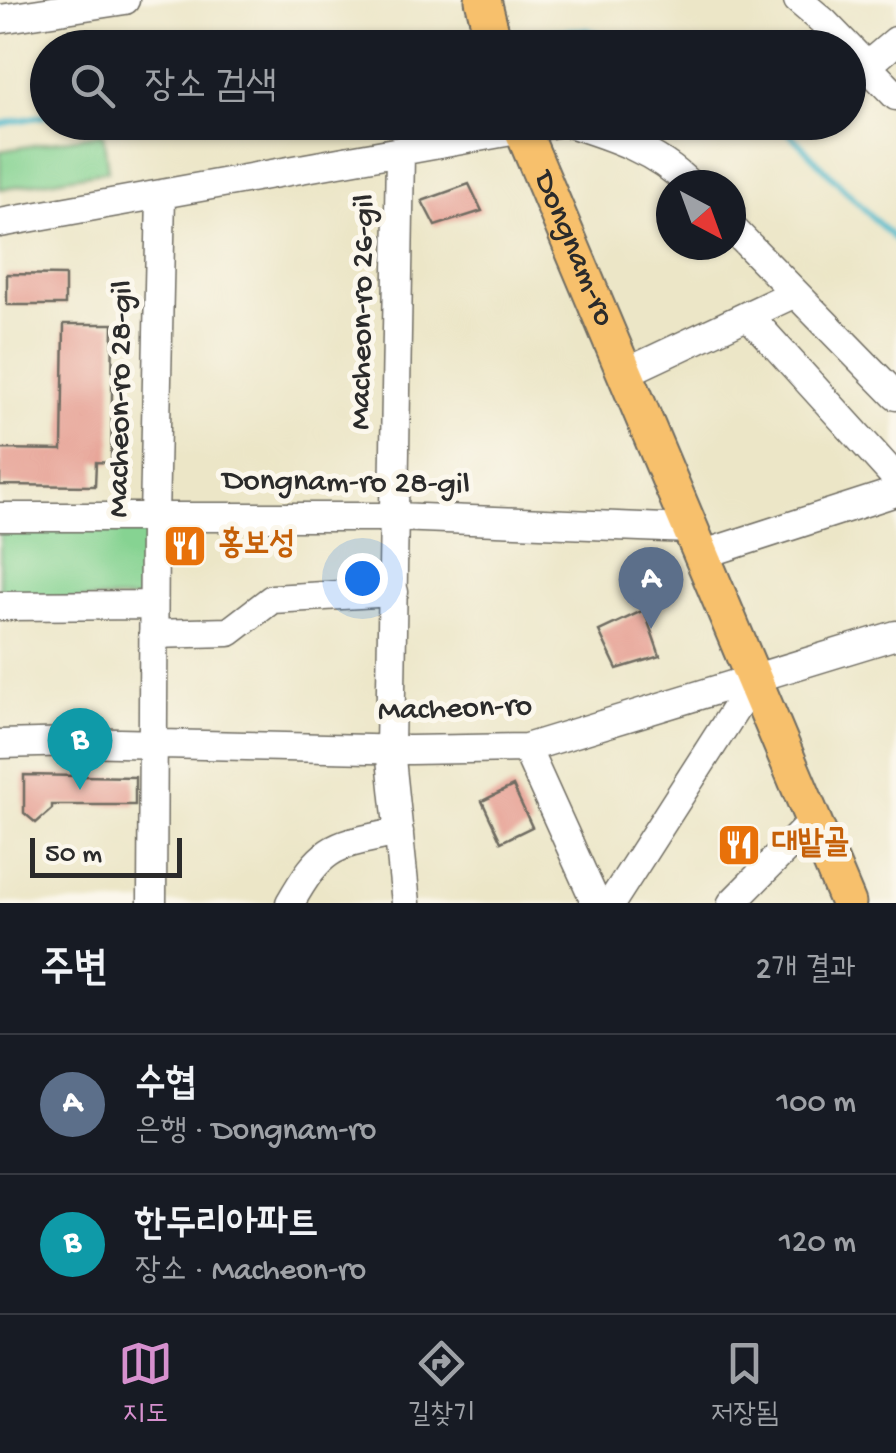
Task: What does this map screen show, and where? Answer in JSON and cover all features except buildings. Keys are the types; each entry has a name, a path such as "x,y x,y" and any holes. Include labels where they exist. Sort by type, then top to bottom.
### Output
{"main road":[{"path":"484,0 491,30"},
{"name":"Dongnam-ro","path":"526,140 848,903"}],"street":[{"path":"0,20 62,5 125,0"},
{"path":"798,0 830,30"},
{"path":"896,41 868,65 896,96"},
{"path":"0,223 460,140"},
{"path":"622,140 675,170"},
{"name":"Macheon-ro 26-gil","path":"400,153 390,749 406,903"},
{"name":"Macheon-ro 28-gil","path":"152,903 161,195"},
{"path":"746,241 896,396"},
{"path":"625,374 795,292"},
{"path":"748,315 896,478"},
{"path":"696,542 896,492"},
{"name":"Dongnam-ro 28-gil","path":"0,518 396,516 696,542"},
{"path":"153,634 229,632 272,598 394,592"},
{"path":"0,606 154,605"},
{"name":"Macheon-ro","path":"0,744 526,748 896,635"},
{"path":"611,903 754,680"},
{"path":"526,748 596,903"},
{"path":"732,903 813,821"},
{"path":"290,903 313,864 342,844 399,832"}],"green space":[{"path":"63,140 104,140 108,171 0,189 0,151"},
{"path":"0,522 150,523 147,599 0,600"}],"waterway":[{"path":"0,124 30,118"},
{"path":"796,140 896,241"}],"place":[{"name":"홍보성","path":"185,546"},
{"name":"수협","path":"651,629"},
{"name":"한두리아파트","path":"80,790"},
{"name":"대밭골","path":"739,845"}]}
